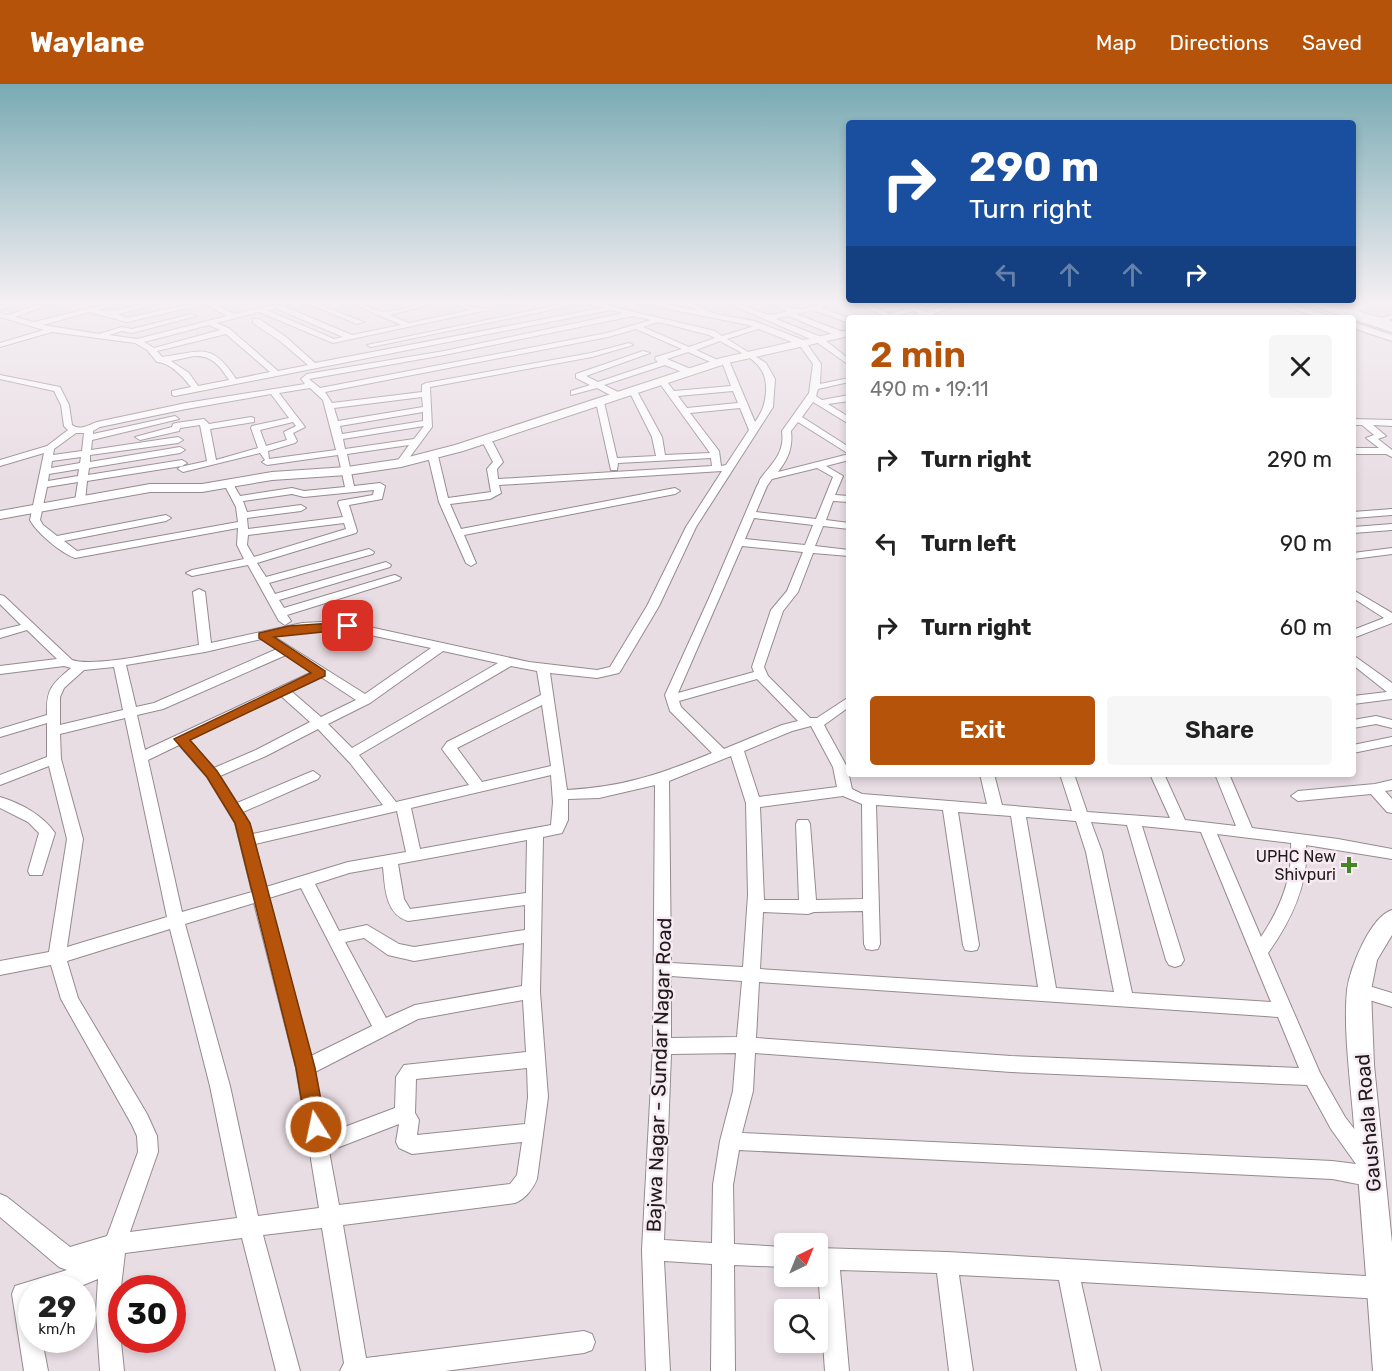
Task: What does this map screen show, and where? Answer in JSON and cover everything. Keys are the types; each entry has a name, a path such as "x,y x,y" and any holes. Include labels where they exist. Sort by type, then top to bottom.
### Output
{"street":[{"path":"168,362 186,375 196,389"},
{"path":"222,362 234,381"},
{"path":"263,362 275,372"},
{"path":"174,393 324,362"},
{"path":"350,488 336,424 327,399 305,379 314,374 388,362"},
{"path":"80,501 89,434 97,425 221,400 372,380 460,362"},
{"path":"401,463 429,423 426,385 553,362"},
{"path":"619,396 579,376 620,362"},
{"path":"574,393 659,362"},
{"path":"665,362 690,372"},
{"path":"0,515 150,488 229,483 272,476 347,471 401,463 433,456 718,362"},
{"path":"722,362 753,429"},
{"path":"0,670 66,662 81,666 119,662 205,648 289,630 348,626 543,668 595,675 615,670 653,606 692,527 769,407 771,379 763,362"},
{"path":"816,362 816,396"},
{"path":"611,365 658,383 673,394 716,455 717,469"},
{"path":"433,367 447,381"},
{"path":"0,377 57,389 65,405 68,426 89,434 202,422 206,427 212,463"},
{"path":"372,380 384,399"},
{"path":"721,754 675,708 671,699 766,478 782,460 788,443 786,431 816,396 846,381"},
{"path":"212,386 221,400"},
{"path":"673,394 735,388"},
{"path":"633,391 657,437 661,458"},
{"path":"42,484 145,468 212,463 292,441 288,432 300,427 274,392"},
{"path":"328,406 425,394"},
{"path":"816,396 846,398"},
{"path":"816,396 846,417"},
{"path":"600,402 616,474"},
{"path":"686,411 742,405"},
{"path":"171,409 176,425 183,487"},
{"path":"336,424 428,409"},
{"path":"272,476 256,427 295,418"},
{"path":"798,418 846,449"},
{"path":"206,427 250,420"},
{"path":"1356,422 1392,423"},
{"path":"1364,422 1381,436 1370,437 1391,449"},
{"path":"339,437 429,423"},
{"path":"47,459 87,451 176,425"},
{"path":"0,463 50,448 74,430"},
{"path":"444,502 493,496 496,492 492,469 498,462 486,439"},
{"path":"267,462 415,442"},
{"path":"87,451 179,445"},
{"path":"45,472 84,466 179,445"},
{"path":"50,448 36,524 70,553 80,556 242,524 301,508"},
{"path":"1356,451 1391,449"},
{"path":"612,461 716,455"},
{"path":"433,456 444,502 471,562"},
{"path":"766,478 846,458"},
{"path":"818,465 835,474 846,474"},
{"path":"145,468 150,488"},
{"path":"493,482 729,468"},
{"path":"835,474 838,476 830,498 792,592 777,610 758,667 760,674 817,726 840,767 845,791"},
{"path":"229,483 237,499 242,524 242,545 273,597 289,630"},
{"path":"192,573 251,561 352,531 343,503 380,495 378,485 237,499"},
{"path":"458,533 675,491"},
{"path":"298,492 306,525"},
{"path":"830,498 846,499"},
{"path":"1356,515 1392,512"},
{"path":"1377,513 1392,526"},
{"path":"751,515 846,526"},
{"path":"54,540 166,518"},
{"path":"242,524 306,525 347,520"},
{"path":"1356,530 1392,526"},
{"path":"739,542 846,553"},
{"path":"1356,556 1392,551"},
{"path":"262,581 369,552"},
{"path":"273,597 386,565"},
{"path":"281,613 395,579"},
{"path":"199,592 205,648"},
{"path":"1356,595 1392,618"},
{"path":"0,597 66,662"},
{"path":"1356,632 1392,618"},
{"path":"0,634 29,626"},
{"path":"263,635 365,700"},
{"path":"212,774 321,724 365,700 441,646"},
{"path":"54,731 129,714 177,699 286,650"},
{"path":"351,754 511,661"},
{"path":"1356,661 1392,689"},
{"path":"119,662 177,921 220,1086 250,1228 288,1371"},
{"path":"81,666 54,691 54,759 75,839 57,957 70,999 141,1120 147,1136 148,1152 123,1213 105,1300 111,1371"},
{"path":"0,968 57,957 305,881 414,855 535,835 560,826 561,795 543,668"},
{"path":"142,757 320,673"},
{"path":"671,699 760,674"},
{"path":"282,691 321,724 369,772 397,806 414,855"},
{"path":"1356,700 1392,694"},
{"path":"479,788 449,750 452,745 547,697"},
{"path":"561,795 599,793 662,778 736,748 813,721 846,703"},
{"path":"0,733 53,717"},
{"path":"1356,723 1376,720 1392,724"},
{"path":"181,739 212,774 236,809 262,894 305,1068 320,1146 356,1371 584,1342"},
{"path":"1356,748 1392,741"},
{"path":"723,1371 723,1192 730,1141 741,1106 748,1045 756,906 753,803 736,748"},
{"path":"0,780 54,759"},
{"path":"247,841 558,770"},
{"path":"236,809 313,776"},
{"path":"988,777 996,809"},
{"path":"1068,777 1084,816 1094,852 1124,998"},
{"path":"1158,777 1180,824"},
{"path":"1223,777 1246,832"},
{"name":"Bajwa Nagar - Sundar Nagar Road","path":"658,1371 653,1250 662,1046 662,778"},
{"path":"1298,796 1375,789 1392,785"},
{"path":"1375,789 1392,808"},
{"path":"753,803 845,791 869,801 1180,824 1392,854"},
{"path":"869,801 872,944"},
{"path":"0,802 45,829 47,833 36,871"},
{"path":"950,807 971,945"},
{"path":"1018,811 1048,995"},
{"path":"1133,821 1175,960"},
{"path":"803,824 808,908"},
{"path":"1208,828 1312,1077 1377,1188"},
{"path":"0,1204 67,1259 116,1244 515,1193 527,1179 538,1097 531,992 535,835"},
{"path":"1260,952 1275,930 1299,872 1298,839"},
{"path":"390,860 398,909 408,915 533,898"},
{"path":"305,881 382,1028"},
{"path":"756,906 808,908 828,904 871,906"},
{"name":"Gaushala Road","path":"1389,1371 1386,1302 1359,990 1366,960 1378,937 1392,918"},
{"path":"334,938 367,932 394,950 414,954 533,935"},
{"path":"663,969 1284,1010"},
{"path":"1359,990 1392,1000"},
{"path":"305,1068 415,1012 433,1007 531,992"},
{"path":"662,1046 748,1045 1011,1064 1312,1077"},
{"path":"534,1132 408,1144 405,1137 409,1120 405,1115 405,1077 411,1071 536,1059"},
{"path":"320,1146 405,1115"},
{"path":"730,1141 1332,1170 1353,1172 1377,1188"},
{"path":"85,1275 116,1244"},
{"path":"653,1250 774,1256"},
{"path":"828,1259 947,1263 1068,1271 1386,1302"},
{"path":"947,1263 961,1371"},
{"path":"1068,1271 1089,1371"},
{"path":"826,1287 837,1371"},
{"path":"33,1353 36,1371"}],"place":[{"name":"UPHC New Shivpuri","path":"1349,865"}],"route":[{"path":"316,1127 305,1068 242,823 236,809 212,774 181,739 320,673 263,635 331,625 348,626"}]}
